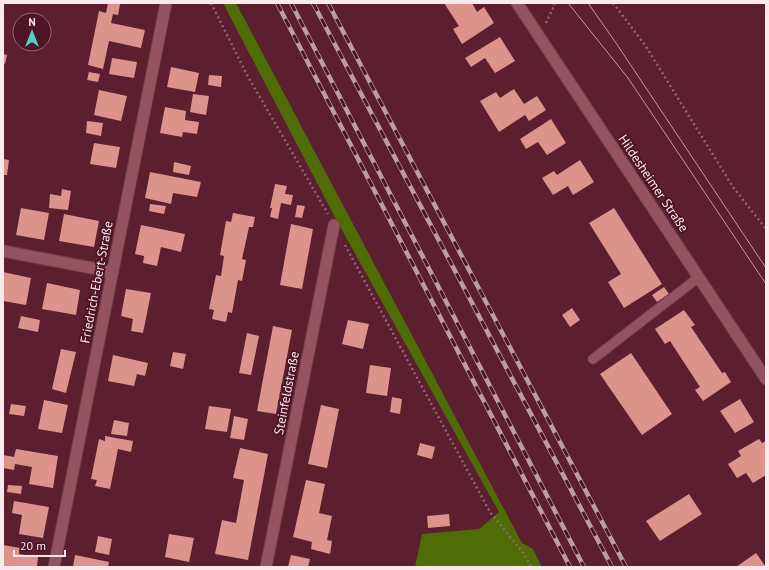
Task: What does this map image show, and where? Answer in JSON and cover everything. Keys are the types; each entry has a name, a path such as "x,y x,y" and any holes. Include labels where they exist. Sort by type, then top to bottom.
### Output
{"street":[{"name":"Friedrich-Ebert-Straße","path":"54,567 166,3"},
{"name":"Hildesheimer Straße","path":"517,3 766,379"},
{"name":"Steinfeldstraße","path":"266,567 334,225"},
{"path":"3,251 113,272"}],"lane":[{"path":"592,359 699,277"}],"path":[{"path":"211,3 246,75 334,225 490,512 524,554 531,567"},
{"path":"540,37 554,3"},
{"path":"613,3 645,45 733,187 766,229"}],"green space":[{"path":"223,3 236,3 522,543 533,549 542,567 415,567 422,534 479,529 499,512 338,223"}],"building":[{"path":"108,3 120,4 118,15 113,14 111,23 145,30 141,48 109,41 103,69 88,65 99,11 106,13"},
{"path":"444,3 472,3 477,12 484,7 494,23 462,44 453,29 459,26"},
{"path":"500,37 515,61 495,73 485,58 471,67 465,58"},
{"path":"3,54 7,55 5,64 3,63"},
{"path":"112,58 137,62 134,78 109,74"},
{"path":"171,67 199,73 195,92 167,87"},
{"path":"89,72 100,74 98,82 87,80"},
{"path":"209,75 222,76 221,87 208,85"},
{"path":"514,89 524,104 537,96 546,110 529,121 525,115 499,132 480,101 496,92 500,98"},
{"path":"99,90 127,96 121,121 94,115"},
{"path":"193,94 209,96 206,115 190,112"},
{"path":"165,107 186,111 185,120 199,122 197,134 183,132 182,137 160,133"},
{"path":"551,119 566,143 547,155 538,142 526,149 520,139"},
{"path":"87,121 103,123 101,136 86,133"},
{"path":"94,143 120,147 116,168 90,164"},
{"path":"3,159 9,160 7,175 3,175"},
{"path":"580,160 594,182 573,195 568,186 553,195 542,178 554,171 557,175"},
{"path":"174,162 191,166 189,175 173,172"},
{"path":"150,172 201,182 197,197 173,193 171,204 145,198"},
{"path":"275,184 287,186 285,194 293,195 291,205 281,203 278,219 270,217 272,208 270,208"},
{"path":"62,189 71,191 68,210 49,208 50,194 61,196"},
{"path":"150,204 166,206 164,214 149,211"},
{"path":"297,205 305,206 302,218 295,217"},
{"path":"21,208 49,213 44,240 16,235"},
{"path":"614,208 662,284 624,308 608,282 621,274 589,223"},
{"path":"233,213 255,217 253,227 249,227 242,259 246,260 242,281 238,280 232,313 228,312 226,322 212,319 214,310 209,309 216,275 221,276 224,256 220,255 226,221 231,222"},
{"path":"64,214 99,221 94,247 59,241"},
{"path":"291,224 313,229 302,289 280,285"},
{"path":"141,225 185,234 181,252 161,247 157,266 143,263 144,256 135,254"},
{"path":"3,272 31,278 26,305 3,301"},
{"path":"47,283 80,290 76,315 42,309"},
{"path":"664,287 669,294 657,302 652,295"},
{"path":"126,289 151,293 143,333 131,331 133,319 121,316"},
{"path":"572,308 580,320 570,327 562,315"},
{"path":"684,310 695,325 691,327 722,373 725,372 731,382 703,401 695,390 700,387 670,341 665,344 655,329"},
{"path":"21,316 40,320 38,332 18,328"},
{"path":"348,320 369,324 363,349 342,344"},
{"path":"273,326 292,330 276,414 257,411"},
{"path":"247,333 259,336 251,375 239,373"},
{"path":"61,349 76,352 66,393 52,389"},
{"path":"173,352 186,354 183,369 170,366"},
{"path":"631,353 672,414 642,435 600,374"},
{"path":"113,355 148,363 145,376 137,374 134,386 108,381"},
{"path":"370,365 391,368 387,396 366,393"},
{"path":"392,397 402,399 400,414 390,412"},
{"path":"740,399 754,422 735,433 720,411"},
{"path":"44,400 68,405 62,433 38,429"},
{"path":"11,404 26,406 24,416 9,414"},
{"path":"321,405 339,409 327,468 308,464"},
{"path":"209,406 231,409 227,432 205,429"},
{"path":"234,416 248,419 244,440 230,438"},
{"path":"114,420 129,423 127,436 111,434"},
{"path":"105,436 133,441 131,452 118,449 110,489 95,486 97,480 91,479 99,439 105,441"},
{"path":"759,439 762,443 766,441 766,475 753,483 746,473 737,478 728,464 741,456 738,451"},
{"path":"420,443 435,447 432,459 417,455"},
{"path":"240,448 268,454 248,560 215,554 222,520 236,523 244,480 233,478"},
{"path":"16,449 58,456 53,488 29,484 32,467 15,464 14,470 3,468 3,455 14,457"},
{"path":"306,480 325,484 319,513 332,516 327,540 332,541 330,554 311,549 312,542 293,537"},
{"path":"8,485 22,486 21,494 7,492"},
{"path":"689,494 702,514 660,541 646,521"},
{"path":"14,501 49,507 43,538 19,534 22,515 12,513"},
{"path":"449,514 450,526 428,528 427,516"},
{"path":"169,534 194,538 189,562 165,557"},
{"path":"98,536 112,539 109,555 95,552"},
{"path":"3,545 20,548 19,554 38,557 37,567 3,567"},
{"path":"756,553 766,567 736,567"},
{"path":"75,555 109,562 108,567 73,567"},
{"path":"291,555 310,559 308,567 288,567"}],"tram line":[{"path":"568,3 628,78 766,284"},
{"path":"588,3 766,268"}],"railway":[{"path":"277,3 570,567"},
{"path":"291,3 584,567"},
{"path":"313,3 612,567"},
{"path":"328,3 626,567"}]}
